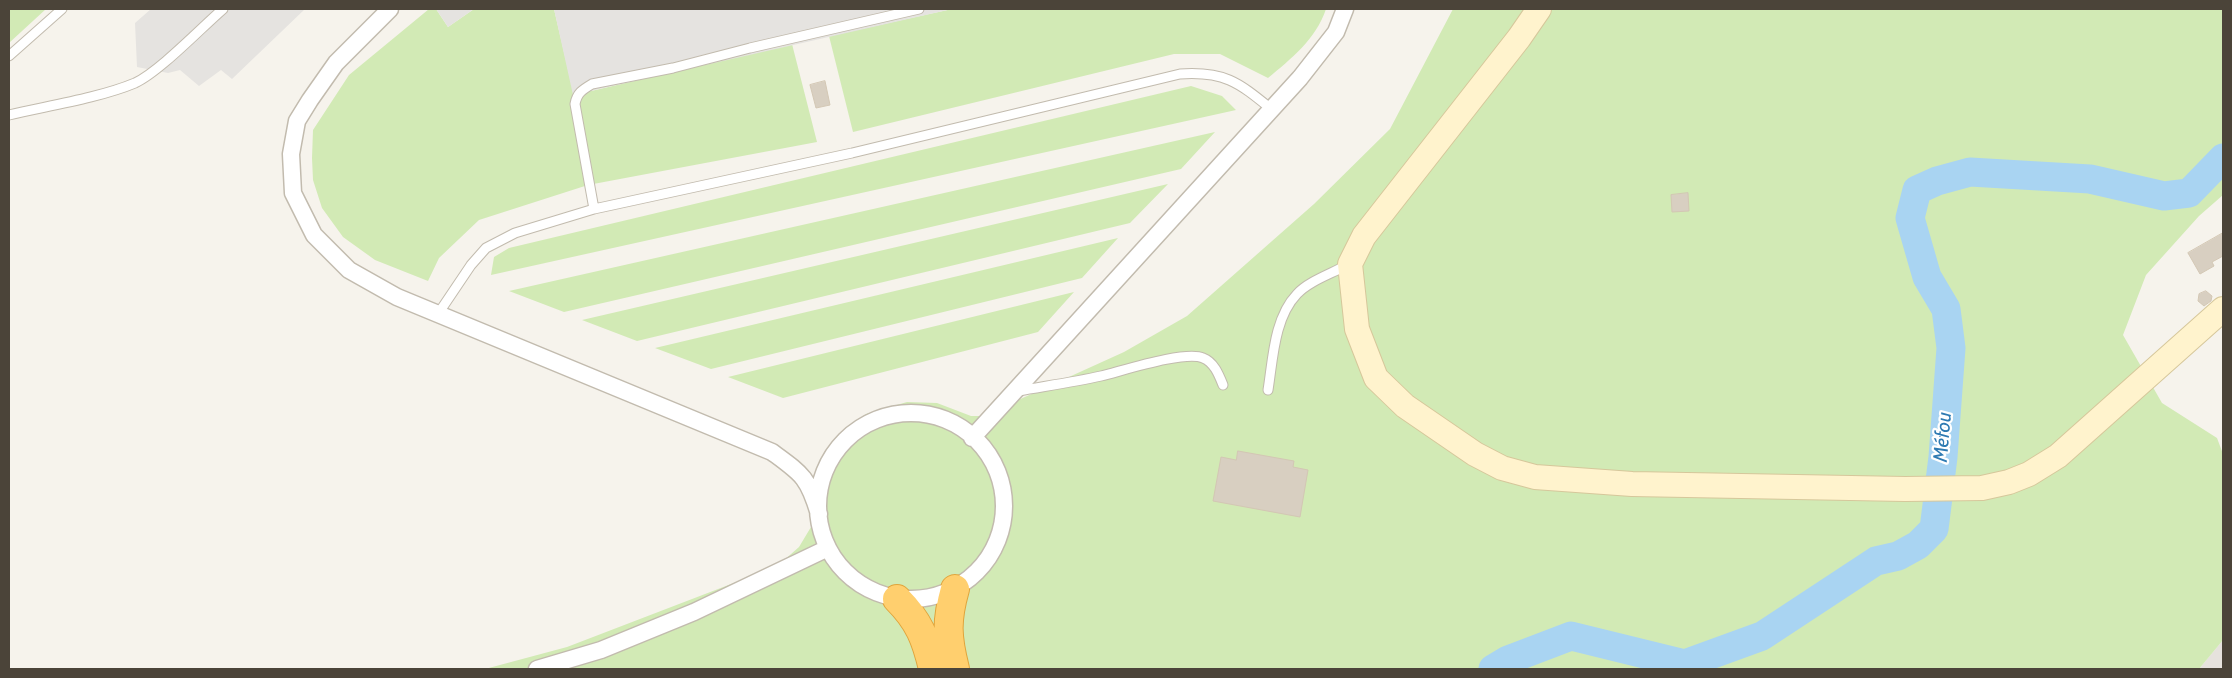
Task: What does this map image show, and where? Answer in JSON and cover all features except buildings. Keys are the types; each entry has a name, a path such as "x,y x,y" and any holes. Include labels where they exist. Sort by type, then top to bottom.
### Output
{"highway":[{"path":"942,661 948,620 956,589"},
{"path":"897,598 917,622 942,661"}],"main road":[{"path":"1538,9 1519,38 1364,236 1350,264 1357,329 1376,378 1405,406 1474,454 1502,468 1535,477 1632,484 1905,489 1982,488 2009,482 2029,474 2058,456 2223,309"}],"street":[{"path":"390,9 336,63 297,121 291,154 293,193 314,236 349,270 397,296 772,452 798,471 811,488 822,532 828,548 838,563 850,576 880,594 897,598 927,598 956,589 977,573 993,551 1002,526 1004,499 998,473 984,449 972,438 951,422 920,414 904,413 872,422 846,440 827,466 819,498 819,514"},
{"path":"972,438 1324,49 1336,32 1345,9"},
{"path":"537,669 601,650 694,612 828,548"}],"lane":[{"path":"9,56 62,9"},
{"path":"9,115 136,82 159,66 222,9"},
{"path":"594,209 575,104 576,95 592,84 673,68 919,9"},
{"path":"438,314 471,265 486,248 515,233 594,209 852,153 1180,74 1202,73 1223,77 1241,84 1270,108"},
{"path":"1268,390 1276,344 1285,311 1297,294 1310,284 1350,264"},
{"path":"1015,391 1085,379 1158,362 1189,357 1203,358 1216,369 1223,385"}],"shaded area":[{"path":"151,9 305,9 232,79 221,70 199,86 180,70 168,73 137,67 135,23"},
{"path":"436,9 474,9 448,27"},
{"path":"554,9 952,9 573,95"},
{"path":"2223,640 2223,669 2199,669"}],"green space":[{"path":"9,9 46,9 9,43"},
{"path":"429,9 436,9 448,27 474,9 554,9 574,95 792,44 817,142 588,185 479,220 439,258 428,281 375,260 343,237 322,208 313,180 312,158 313,130 349,75"},
{"path":"952,9 1326,9 1316,30 1302,48 1268,78 1220,54 1174,54 853,132 829,36"},
{"path":"1453,9 2223,9 2223,195 2199,216 2146,275 2123,335 2162,403 2217,438 2223,454 2223,640 2199,669 485,669 567,647 765,571 782,562 799,547 811,527 814,499 826,456 836,440 866,414 907,402 937,403 971,416 983,416 1124,352 1187,316 1314,204 1390,129"},
{"path":"1191,86 1222,96 1236,110 491,275 494,257 509,248"},
{"path":"1215,132 1181,169 564,312 509,291"},
{"path":"1168,184 1130,223 637,341 582,320"},
{"path":"1118,238 1082,278 711,369 655,348"},
{"path":"1074,292 1038,332 783,398 728,377"}],"waterway":[{"name":"Méfou","path":"1493,669 1508,660 1571,636 1685,664 1762,636 1876,561 1898,556 1918,545 1934,529 1943,457 1951,348 1946,309 1927,277 1910,218 1917,190 1937,181 1970,172 2090,179 2164,196 2189,193 2223,158"}]}
